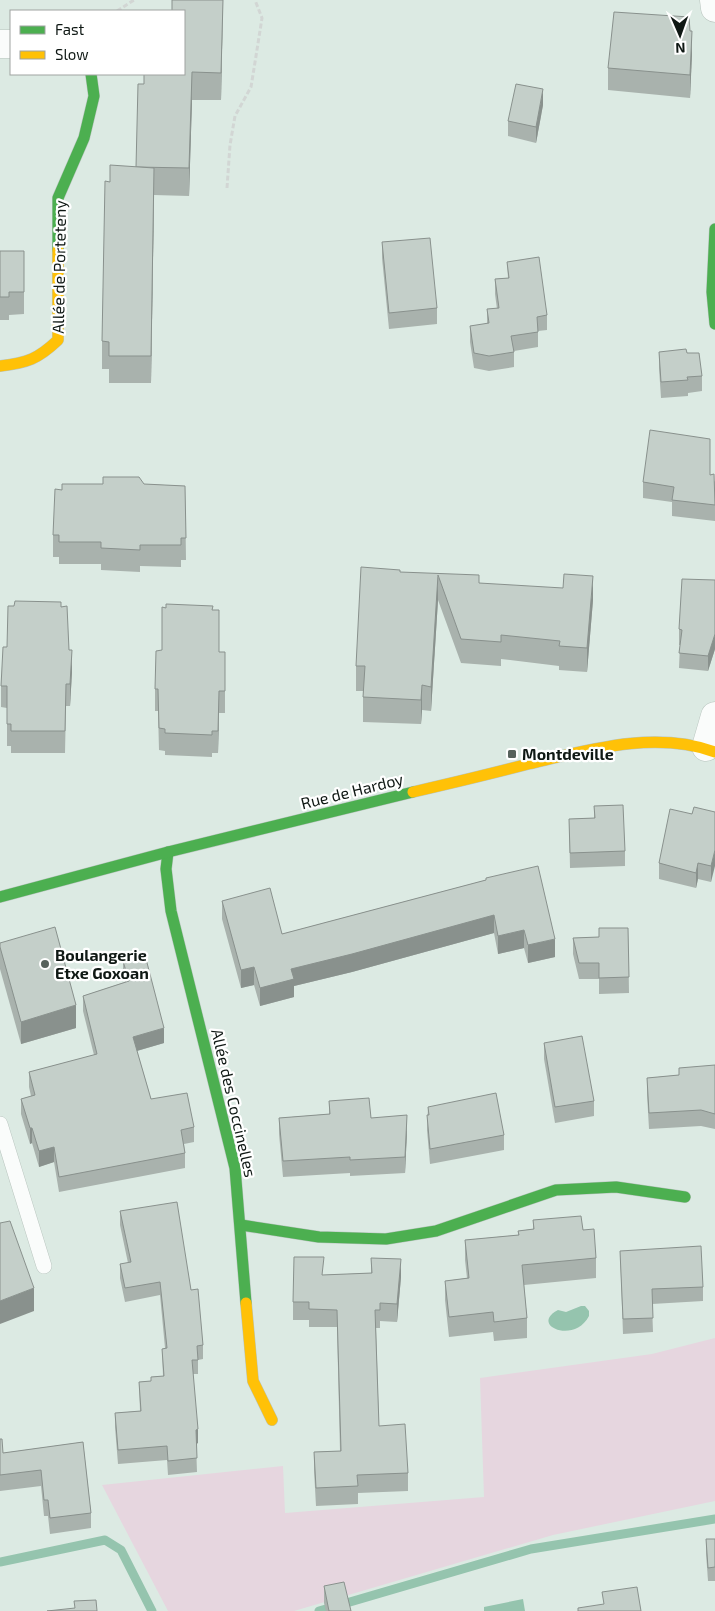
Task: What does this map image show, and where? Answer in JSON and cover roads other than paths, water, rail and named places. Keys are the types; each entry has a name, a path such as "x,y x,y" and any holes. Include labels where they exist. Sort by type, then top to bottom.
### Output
{"street":[{"path":"714,0 715,8"},
{"name":"Allée de Porteteny","path":"0,366 28,363 44,354 58,340 58,198 84,138 94,96 91,75"},
{"path":"715,229 712,292 715,324"},
{"path":"710,749 715,716"},
{"name":"Rue de Hardoy","path":"0,898 168,852 596,748 653,742 710,749"},
{"name":"Allée des Coccinelles","path":"168,852 166,869 171,911 236,1168 253,1381 272,1420"},
{"path":"241,1225 319,1237 386,1239 436,1231 556,1190 616,1187 684,1197"}],"lane":[{"path":"0,1124 44,1266"}],"waterway":[{"path":"319,1611 531,1549 715,1519"},
{"path":"0,1562 105,1540 121,1550 152,1611"}],"place":[{"name":"Montdeville","path":"512,754"},
{"name":"Boulangerie Etxe Goxoan","path":"45,964"}]}
